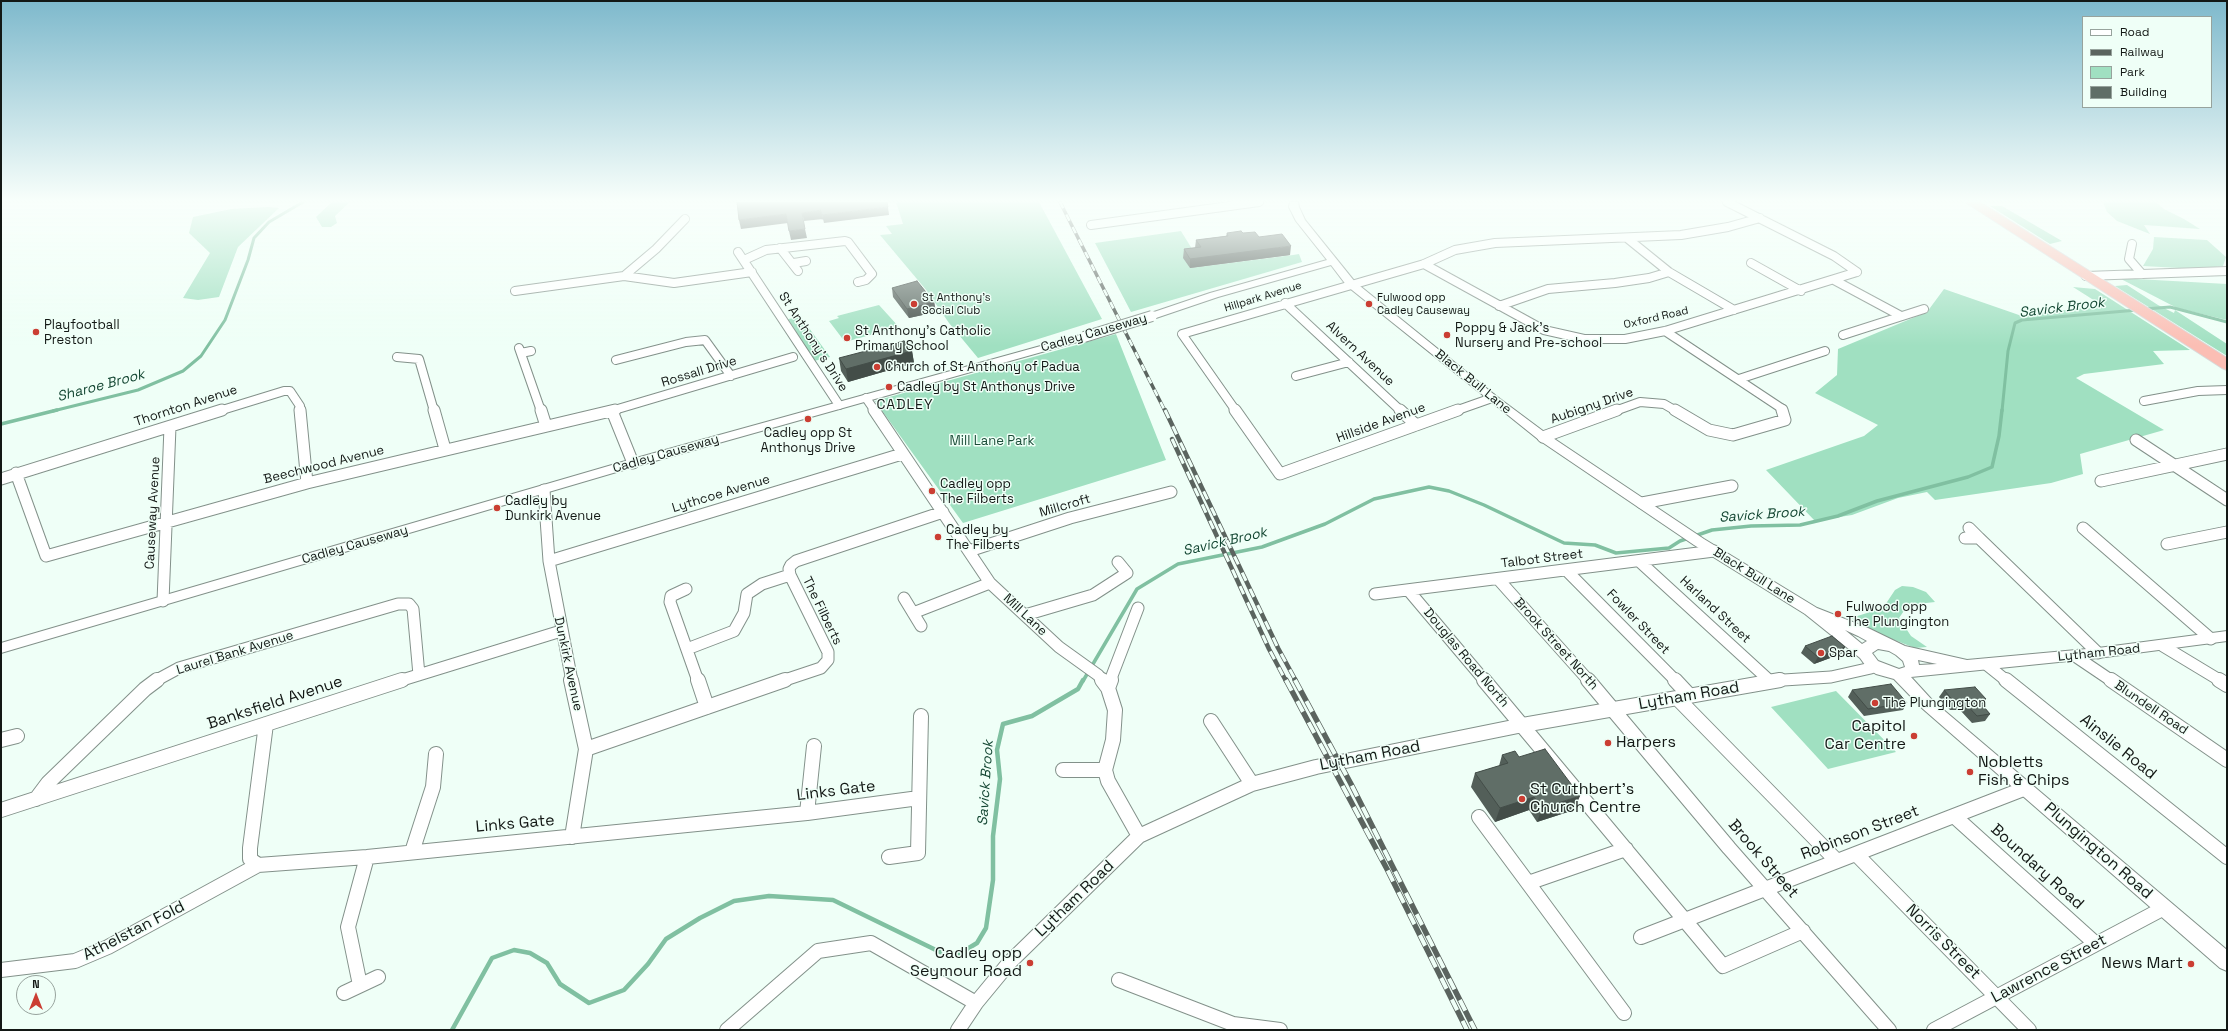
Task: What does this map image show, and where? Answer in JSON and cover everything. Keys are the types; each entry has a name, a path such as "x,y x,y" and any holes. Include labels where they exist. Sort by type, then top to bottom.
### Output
{"highway":[{"path":"2046,250 2227,365"}],"street":[{"path":"624,276 655,250"},
{"path":"744,260 760,252 769,250"},
{"path":"782,250 796,267 806,261"},
{"path":"852,250 872,274 866,280 858,282"},
{"name":"Black Bull Lane","path":"1323,250 1351,284 1492,398 1543,437 1699,542 1810,610 1881,670 1904,673"},
{"name":"Hillpark Avenue","path":"1280,474 1182,334 1424,264 1455,250"},
{"path":"1642,250 1669,272 1734,310"},
{"name":"Oxford Road","path":"1424,264 1544,330 1584,339 1625,339 1665,331 1801,291 1857,272 1823,250"},
{"path":"2131,250 2129,259 2142,274"},
{"name":"St Anthony's Drive","path":"738,252 839,405"},
{"name":"Cadley Causeway","path":"1,648 633,463 1084,336 1152,316 1214,295 1332,262"},
{"path":"1751,263 1801,291"},
{"path":"2086,276 2227,271"},
{"path":"514,291 624,276 674,283 752,272"},
{"path":"1499,306 1548,289 1576,285 1615,283 1649,278 1669,272"},
{"path":"1834,280 1901,316"},
{"name":"Alvern Avenue","path":"1285,303 1416,425"},
{"path":"1843,335 1924,309"},
{"path":"1665,331 1739,379 1825,351"},
{"path":"616,360 686,342 705,340 731,376"},
{"path":"531,351 520,351 546,426"},
{"path":"397,357 424,356 445,449"},
{"name":"Rossall Drive","path":"612,411 793,357"},
{"path":"1296,376 1349,362"},
{"name":"Aubigny Drive","path":"1543,437 1640,402 1664,404 1709,430 1733,435 1785,420 1780,408 1739,379"},
{"path":"2144,401 2198,391 2227,390"},
{"name":"Thornton Avenue","path":"1,479 16,473 170,427 274,393 290,391 300,406 307,483"},
{"name":"Mill Lane","path":"866,398 902,454 990,583 1082,665 1098,675 1108,688 1115,710 1113,740 1105,770"},
{"name":"Hillside Avenue","path":"1280,474 1492,398"},
{"path":"612,411 633,463"},
{"name":"Beechwood Avenue","path":"16,473 46,556 307,483 445,449 612,411"},
{"name":"Causeway Avenue","path":"162,600 170,427"},
{"path":"2136,440 2227,500"},
{"name":"Lythcoe Avenue","path":"549,561 902,454"},
{"path":"2101,481 2227,454"},
{"path":"1642,503 1732,486"},
{"name":"Dunkirk Avenue","path":"544,490 549,561 561,632 586,750 572,837"},
{"name":"Millcroft","path":"969,551 1070,518 1171,492"},
{"name":"The Filberts","path":"586,750 707,706 806,674 826,664 828,652 790,575 789,570 796,561 943,512"},
{"path":"1969,528 2098,653"},
{"path":"2084,528 2211,638"},
{"path":"2167,544 2227,532"},
{"path":"1965,538 1978,538"},
{"name":"Talbot Street","path":"1375,594 1409,591 1714,551"},
{"name":"Harland Street","path":"1640,561 1770,681"},
{"path":"1025,615 1092,594 1127,572 1118,562"},
{"name":"Fowler Street","path":"1566,570 1683,696"},
{"path":"687,649 734,631 744,613 747,594 762,584 790,575"},
{"name":"Brook Street North","path":"1498,579 1614,709"},
{"path":"913,613 990,583"},
{"path":"686,589 671,596 670,602 707,706"},
{"name":"Douglas Road North","path":"1409,591 1523,725 1723,966 1803,932"},
{"path":"904,598 921,626"},
{"name":"Laurel Bank Avenue","path":"36,799 48,783 145,689 161,677 179,668 398,604 409,604 413,609 419,675"},
{"path":"1108,688 1138,608"},
{"name":"Black Bull Lane","path":"1810,610 1833,618 1901,651"},
{"name":"Banksfield Avenue","path":"1,810 419,675 561,632"},
{"name":"Lytham Road","path":"1901,651 1970,665 1987,665 2163,646 2227,636"},
{"path":"1869,660 1865,649 1869,645 1884,644"},
{"path":"2163,646 2227,686"},
{"path":"1901,651 1912,663 1912,669 1904,673"},
{"name":"Blundell Road","path":"2075,656 2227,760"},
{"name":"Lytham Road","path":"958,1030 976,1003 1009,963 1139,836 1252,784 1316,767 1523,725 1770,681 1831,677 1871,668 1869,660"},
{"name":"Lytham Road","path":"1904,673 1951,669 1970,665"},
{"name":"Ainslie Road","path":"1987,665 2227,857"},
{"name":"Plungington Road","path":"1904,673 1928,705 2227,962"},
{"path":"1683,696 1837,861"},
{"name":"Brook Street","path":"1614,709 1729,848 1766,888 1889,1030"},
{"path":"889,856 918,852 921,716"},
{"path":"1211,721 1252,784"},
{"path":"258,865 250,860 250,848 266,724"},
{"path":"1,740 17,736"},
{"path":"807,813 814,746"},
{"path":"412,852 433,787 436,754"},
{"path":"1063,770 1105,770 1108,781 1139,836"},
{"name":"Robinson Street","path":"1641,937 2026,788"},
{"name":"Links Gate","path":"258,865 572,837 807,813 919,798"},
{"name":"Boundary Road","path":"1954,816 2096,944"},
{"path":"1479,817 1624,1013"},
{"path":"1528,883 1626,849"},
{"name":"Norris Street","path":"1856,854 2029,1030"},
{"path":"360,986 348,927 367,856"},
{"name":"Athelstan Fold","path":"1,970 75,961 108,947 258,865"},
{"name":"Lawrence Street","path":"1934,1030 2164,908"},
{"path":"727,1030 818,951 871,943 976,1003"},
{"path":"344,992 378,978"},
{"path":"1119,980 1233,1027 1280,1030"}],"green space":[{"path":"207,250 237,250 219,297 198,300 183,298 210,253"},
{"path":"893,250 1065,250 1102,319 978,358 949,323 927,291"},
{"path":"1099,250 1193,250 1197,257 1190,268 1299,254 1302,262 1131,312"},
{"path":"2152,250 2218,250 2226,257 2223,266 2197,269 2143,266"},
{"path":"2119,278 2227,284 2227,320 2177,308"},
{"path":"2127,285 2158,305 2174,313 2175,310 2227,344 2227,356 2115,286"},
{"path":"2073,287 2095,289 2190,350 2153,351 2164,364 2084,374 2076,378 2164,430 2080,454 2083,474 2051,483 1935,500 1927,492 1898,498 1852,515 1815,521 1766,470 1864,436 1878,425 1815,393 1837,375 1838,349 1927,312 1944,289 2019,315 2103,306"},
{"path":"879,305 899,327 845,342 829,321 839,318 837,316"},
{"path":"801,317 830,357 814,361 788,319"},
{"name":"Mill Lane Park","path":"1116,334 1166,460 963,523 875,401"},
{"path":"1902,586 1913,587 1926,592 1935,602 1908,605 1899,618 1911,636 1927,647 1915,648 1884,636 1851,618 1883,608 1895,590"},
{"path":"1836,691 1896,752 1828,769 1771,707"}],"building":[{"path":"1185,250 1259,250 1190,259"},
{"path":"917,281 934,302 907,309 892,288"},
{"path":"904,341 912,351 846,369 839,358"},
{"path":"1832,636 1845,647 1818,657 1805,646"},
{"path":"1891,684 1907,703 1868,709 1852,690"},
{"path":"1975,687 1986,699 1979,701 1990,714 1977,716 1965,703 1955,703 1944,690"},
{"name":"St Cuthbert's Church Centre","path":"1545,749 1580,796 1542,808 1534,797 1500,808 1475,773 1508,763 1502,755 1515,751 1519,757"}],"waterway":[{"name":"Sharoe Brook","path":"53,411 138,390 183,371 201,356 225,320 251,250"},
{"name":"Savick Brook","path":"2145,309 2170,307 2227,322"},
{"name":"Savick Brook","path":"2002,411 2008,351 2015,323 2022,320 2137,310"},
{"name":"Sharoe Brook","path":"53,411 57,410"},
{"name":"Savick Brook","path":"1083,681 1137,589 1178,564 1262,547 1325,524 1374,499 1429,487 1449,491 1484,505 1564,543 1595,545 1616,553 1669,548 1680,541 1712,530 1751,526 1800,525 1838,516 1877,501 1968,477 1992,467 1999,436 2002,410"},
{"name":"Sharoe Brook","path":"1,424 53,411"},
{"name":"Savick Brook","path":"452,1030 492,958 514,950 530,953 547,963 560,984 589,1003 624,990 648,964 666,939 700,918 734,901 769,896 833,900 940,952 959,954 977,943 986,928 993,880 993,836 1000,779 997,750 1003,724 1032,716 1078,689 1083,680"}],"railway":[{"path":"1084,250 1165,411"},
{"path":"1165,410 1278,648 1296,681"},
{"path":"1172,439 1269,649 1286,681"},
{"path":"1286,680 1388,871 1467,1030"},
{"path":"1295,680 1351,784 1475,1030"}],"place":[{"name":"St Anthony's Social Club","path":"914,304"},
{"name":"Fulwood opp Cadley Causeway","path":"1369,304"},
{"name":"Playfootball Preston","path":"36,332"},
{"name":"Poppy & Jack's Nursery and Pre-school","path":"1447,335"},
{"name":"St Anthony's Catholic Primary School","path":"847,338"},
{"name":"Church of St Anthony of Padua","path":"877,367"},
{"name":"Cadley by St Anthonys Drive","path":"889,387"},
{"name":"Cadley opp St Anthonys Drive","path":"808,419"},
{"name":"Cadley opp The Filberts","path":"932,491"},
{"name":"Cadley by Dunkirk Avenue","path":"497,508"},
{"name":"Cadley by The Filberts","path":"938,537"},
{"name":"Fulwood opp The Plungington","path":"1838,614"},
{"name":"Spar","path":"1821,653"},
{"name":"The Plungington","path":"1875,703"},
{"name":"Capitol Car Centre","path":"1914,736"},
{"name":"Harpers","path":"1608,743"},
{"name":"Nobletts Fish & Chips","path":"1970,772"},
{"name":"St Cuthbert's Church Centre","path":"1522,799"},
{"name":"Cadley opp Seymour Road","path":"1030,963"},
{"name":"News Mart","path":"2191,964"}],"district":[{"name":"CADLEY","path":"905,405"}]}
